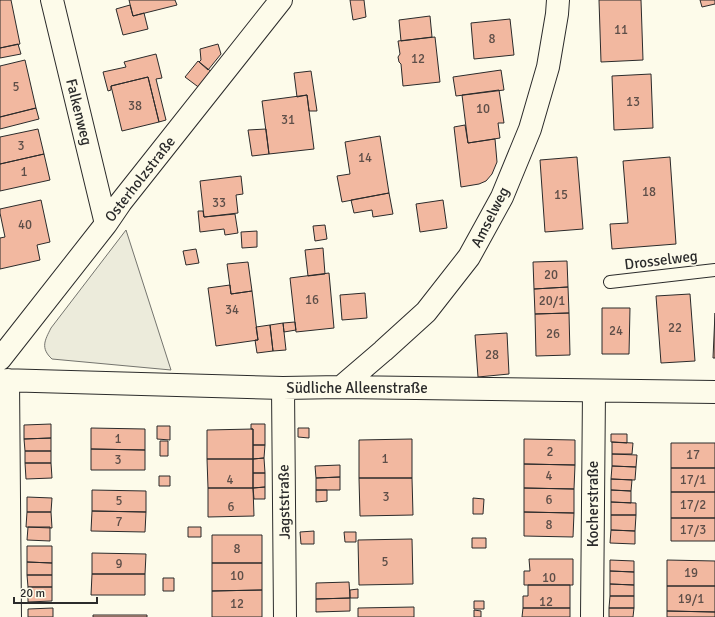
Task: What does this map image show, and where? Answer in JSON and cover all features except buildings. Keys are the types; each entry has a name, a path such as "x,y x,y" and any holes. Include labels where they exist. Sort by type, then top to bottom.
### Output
{"street":[{"name":"Falkenweg","path":"52,0 106,224"},
{"name":"Osterholzstraße","path":"0,359 106,224 126,196 281,0"},
{"name":"Amselweg","path":"341,387 426,312 469,257 502,198 530,129 548,66 558,0"},
{"name":"Südliche Alleenstraße","path":"4,380 283,388 341,387 715,392"},
{"path":"4,380 10,617"},
{"name":"Jagststraße","path":"283,388 285,617"},
{"name":"Kocherstraße","path":"592,617 594,391"}],"lane":[{"name":"Drosselweg","path":"610,282 715,270"}],"shaded area":[{"path":"126,230 171,370 52,359 48,355 45,348 46,340 51,328"}]}
